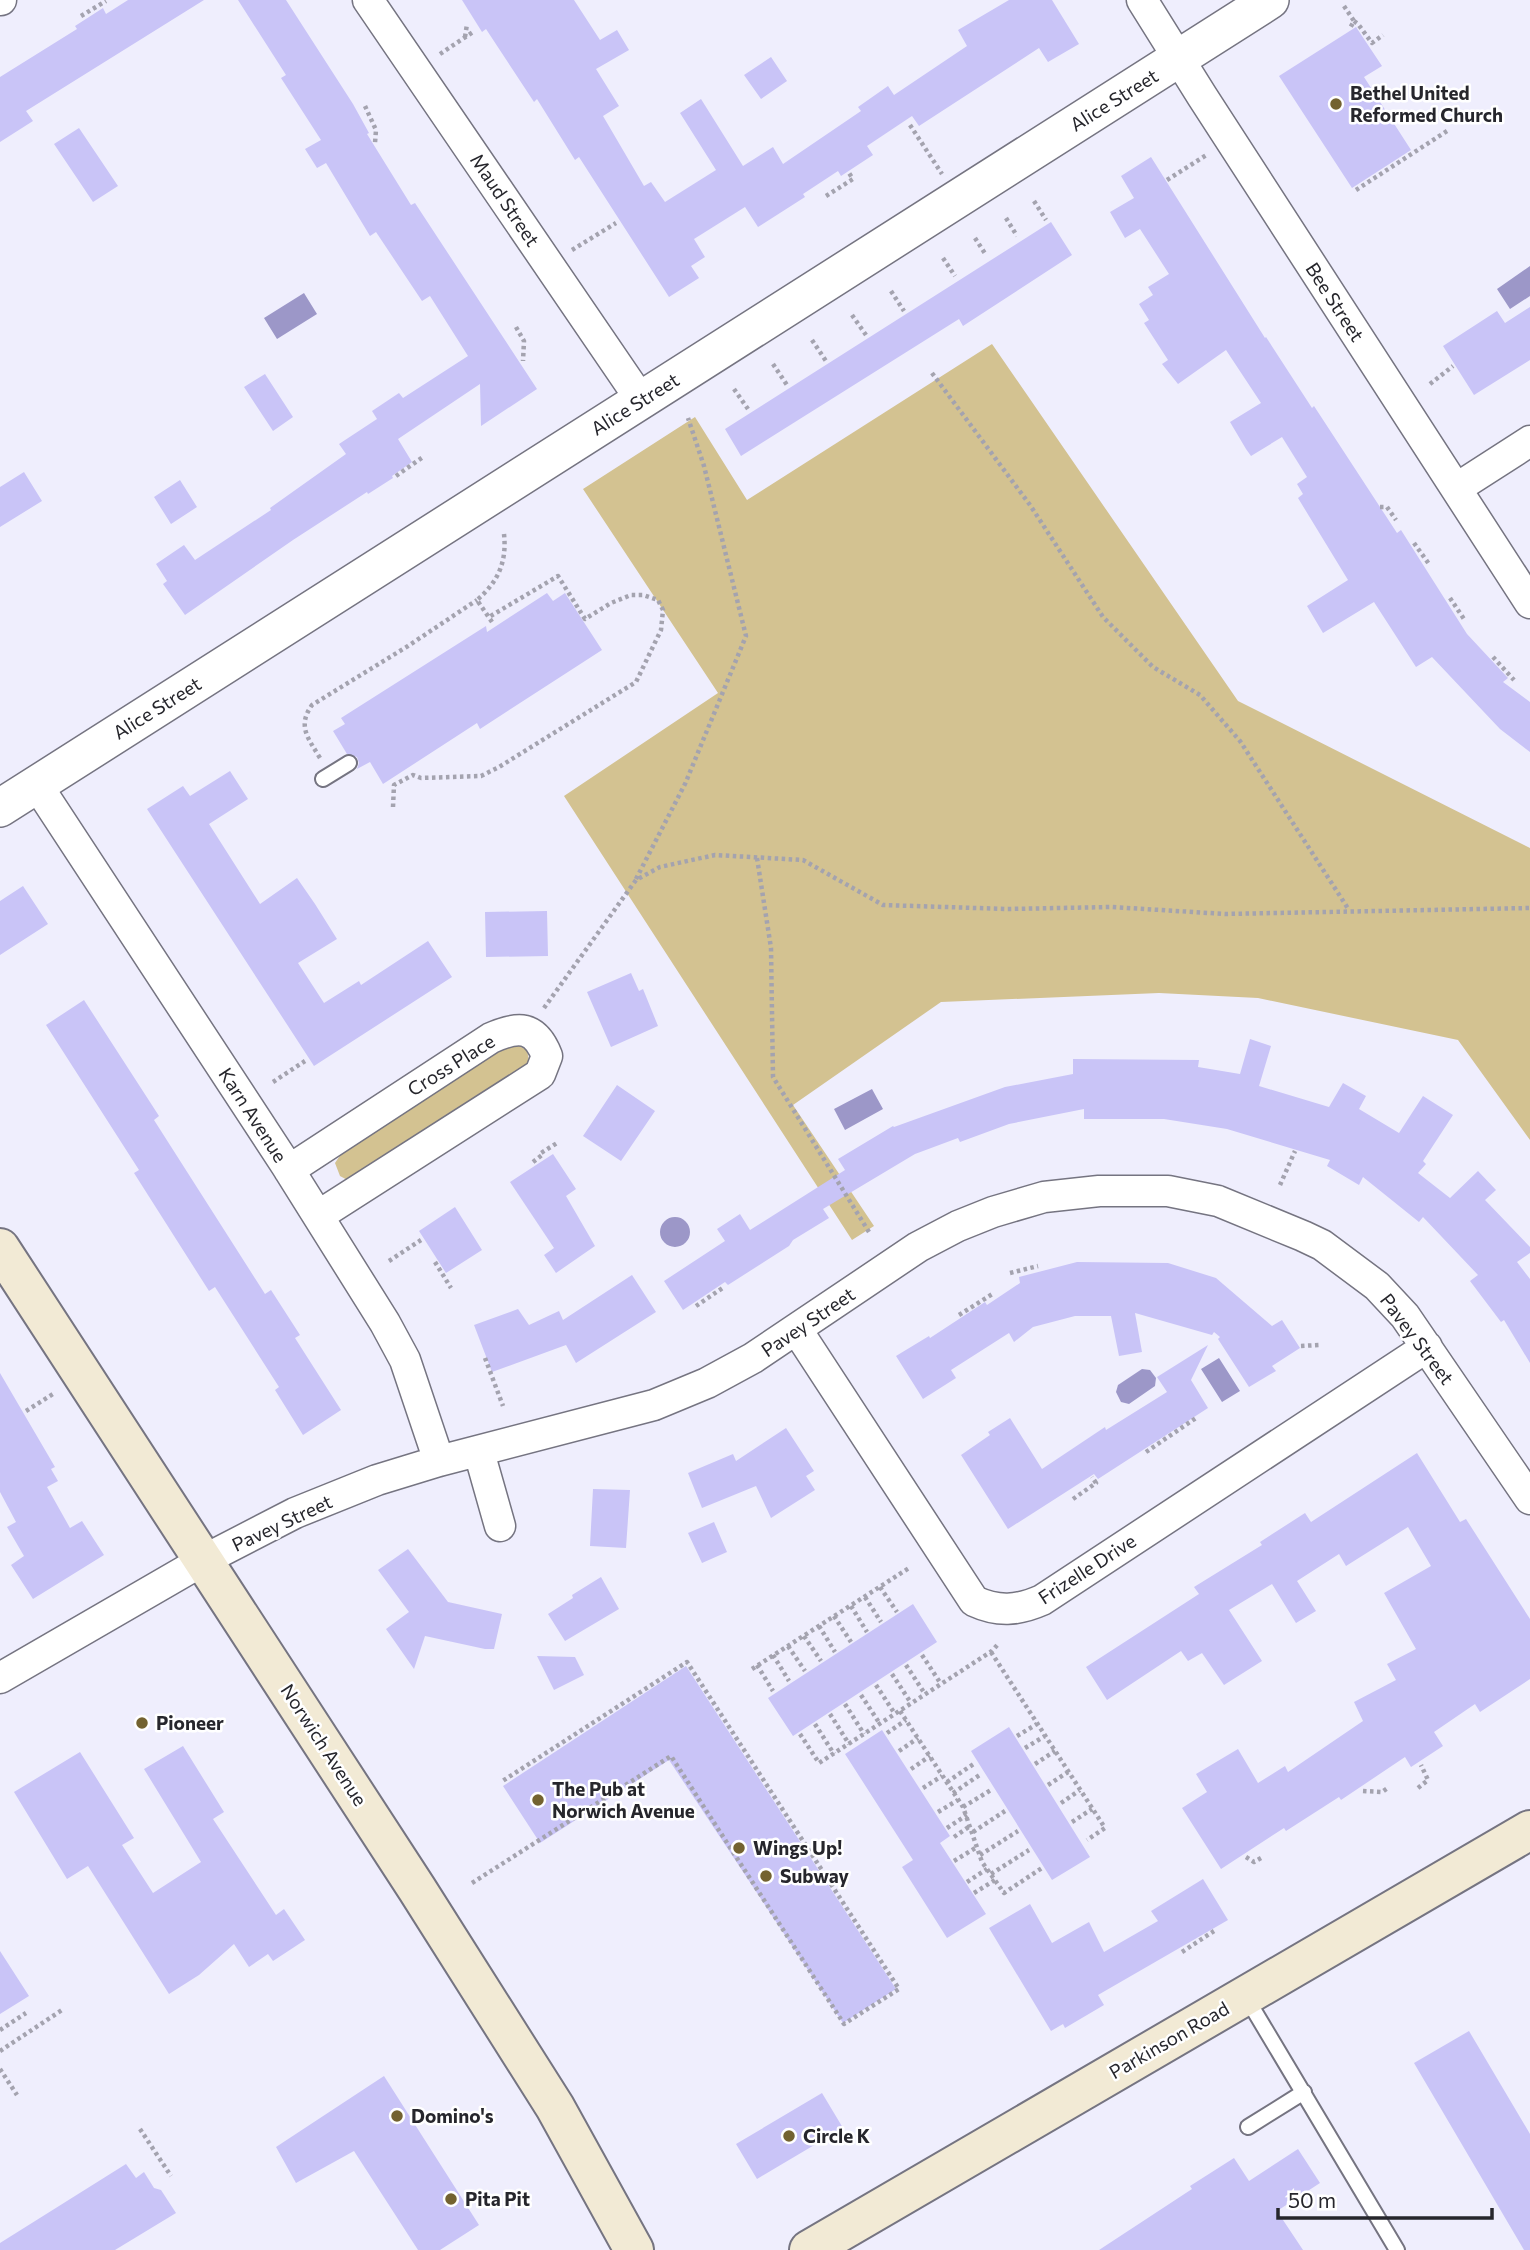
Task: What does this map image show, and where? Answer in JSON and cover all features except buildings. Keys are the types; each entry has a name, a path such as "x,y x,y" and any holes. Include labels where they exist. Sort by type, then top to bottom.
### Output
{"main road":[{"name":"Norwich Avenue","path":"0,1248 417,1888 555,2107 634,2250"},
{"name":"Parkinson Road","path":"809,2250 1530,1830"}],"street":[{"name":"Maud Street","path":"368,0 641,400"},
{"name":"Bee Street","path":"1142,0 1530,603"},
{"name":"Alice Street","path":"0,808 1270,0"},
{"path":"1457,488 1530,442"},
{"name":"Karn Avenue","path":"37,785 289,1170 377,1310 405,1360 439,1461"},
{"name":"Cross Place","path":"289,1170 491,1038 510,1030 523,1029 544,1047 547,1056 540,1074 318,1216"},
{"name":"Pavey Street","path":"0,1678 204,1560 295,1513 377,1480 439,1461 654,1405 682,1394 753,1358 918,1247 973,1219 1044,1197 1099,1191 1156,1191 1195,1195 1218,1201 1322,1245 1377,1286 1405,1316 1530,1499"},
{"name":"Frizelle Drive","path":"797,1330 974,1601 990,1608 1006,1609 1026,1608 1042,1600 1427,1347"},
{"path":"479,1452 500,1526"}],"lane":[{"path":"326,777 349,763"},
{"path":"1245,1996 1397,2250"},
{"path":"1248,2127 1304,2092"}],"path":[{"path":"81,16 106,1"},
{"path":"1344,6 1372,43 1383,35"},
{"path":"1350,28 1354,21"},
{"path":"465,37 467,24"},
{"path":"440,54 473,32"},
{"path":"365,106 376,130 375,143"},
{"path":"910,125 945,179"},
{"path":"1356,190 1447,131"},
{"path":"1167,180 1230,139"},
{"path":"826,196 853,179 849,173"},
{"path":"1034,201 1046,219"},
{"path":"1006,218 1017,236"},
{"path":"568,253 616,223"},
{"path":"975,238 986,255"},
{"path":"943,258 954,276"},
{"path":"891,291 904,310"},
{"path":"852,315 866,335"},
{"path":"516,327 524,341 523,361"},
{"path":"812,340 827,360"},
{"path":"774,364 787,385"},
{"path":"1430,384 1453,366"},
{"path":"932,373 1030,505 1103,617 1153,667 1200,695 1240,741 1349,910"},
{"path":"734,389 748,409"},
{"path":"544,1008 636,880 685,784 746,636 704,466 688,418"},
{"path":"396,476 424,457"},
{"path":"1380,508 1387,507 1396,520"},
{"path":"326,777 304,729 304,716 312,705 408,646 491,588 499,576 503,560 504,534"},
{"path":"1414,544 1429,564"},
{"path":"393,807 394,785 413,775 421,778 481,776 636,682 661,630 663,610 658,600 643,595 631,595 611,603 586,619 558,576 491,620 477,600"},
{"path":"1450,598 1464,619"},
{"path":"1493,657 1514,680"},
{"path":"636,880 660,867 715,855 803,860 883,905 1007,909 1112,907 1225,914 1530,908"},
{"path":"757,858 771,948 773,1077 869,1232"},
{"path":"273,1083 305,1061"},
{"path":"533,1162 556,1143"},
{"path":"1280,1185 1295,1152"},
{"path":"389,1261 421,1240"},
{"path":"435,1262 451,1288"},
{"path":"1010,1273 1038,1266"},
{"path":"696,1306 724,1287"},
{"path":"959,1314 994,1293"},
{"path":"1301,1346 1319,1345"},
{"path":"485,1358 503,1406"},
{"path":"26,1411 53,1394"},
{"path":"1146,1452 1196,1418"},
{"path":"1073,1499 1096,1483 1092,1477"},
{"path":"773,1691 755,1667 909,1568"},
{"path":"880,1587 897,1612"},
{"path":"865,1597 881,1622"},
{"path":"851,1606 867,1632"},
{"path":"834,1616 851,1642"},
{"path":"819,1626 835,1652"},
{"path":"804,1636 821,1661"},
{"path":"800,1734 819,1763 990,1652 999,1643"},
{"path":"788,1646 805,1671"},
{"path":"990,1652 1105,1828 1087,1840"},
{"path":"773,1655 789,1681"},
{"path":"922,1656 941,1684"},
{"path":"472,1882 671,1756 844,2024 899,1989 687,1662 501,1782"},
{"path":"906,1665 925,1694"},
{"path":"892,1674 911,1703"},
{"path":"876,1685 906,1720 963,1807 980,1855 1004,1893 1042,1868"},
{"path":"861,1695 880,1724"},
{"path":"845,1704 864,1734"},
{"path":"830,1714 849,1744"},
{"path":"887,1733 906,1720"},
{"path":"815,1724 834,1754"},
{"path":"1017,1736 1037,1724"},
{"path":"1025,1748 1045,1736"},
{"path":"899,1751 918,1738"},
{"path":"1035,1764 1055,1751"},
{"path":"911,1769 930,1756"},
{"path":"946,1782 975,1763"},
{"path":"1418,1788 1428,1780 1421,1765"},
{"path":"1048,1785 1068,1772"},
{"path":"953,1793 981,1774"},
{"path":"923,1788 942,1776"},
{"path":"1363,1791 1382,1792 1389,1787"},
{"path":"963,1807 992,1790"},
{"path":"1061,1803 1080,1790"},
{"path":"938,1812 958,1800"},
{"path":"1072,1822 1092,1809"},
{"path":"973,1832 1005,1811"},
{"path":"947,1828 967,1815"},
{"path":"954,1837 970,1826"},
{"path":"980,1855 1018,1831"},
{"path":"954,1861 977,1847"},
{"path":"967,1882 1029,1850"},
{"path":"1246,1857 1250,1861 1261,1858"},
{"path":"974,1894 995,1880"},
{"path":"1182,1952 1214,1931"},
{"path":"0,2051 62,2010"},
{"path":"0,2030 26,2012"},
{"path":"0,2069 17,2095"},
{"path":"140,2129 171,2176"}],"shaded area":[{"path":"1530,266 1530,296 1510,309 1497,289"},
{"path":"304,293 317,314 277,339 264,318"},
{"path":"992,344 1238,701 1530,848 1530,1140 1458,1040 1258,998 1159,993 941,1002 793,1105 874,1226 852,1240 564,796 718,693 583,489 695,417 747,500"},
{"path":"515,1044 527,1050 530,1065 351,1182 340,1176 335,1163 343,1151 505,1047"},
{"path":"872,1089 883,1109 845,1130 834,1109"},
{"path":"675,1217 686,1221 690,1232 686,1243 675,1247 664,1243 660,1232 664,1221"},
{"path":"1219,1358 1240,1391 1222,1402 1201,1369"},
{"path":"1142,1369 1150,1370 1156,1378 1155,1386 1129,1404 1121,1402 1116,1392 1118,1385"}],"place":[{"name":"Bethel United Reformed Church","path":"1336,104"},
{"name":"Pioneer","path":"142,1723"},
{"name":"The Pub at Norwich Avenue","path":"538,1800"},
{"name":"Wings Up!","path":"739,1848"},
{"name":"Subway","path":"766,1876"},
{"name":"Domino's","path":"397,2116"},
{"name":"Circle K","path":"789,2136"},
{"name":"Pita Pit","path":"451,2199"}]}
